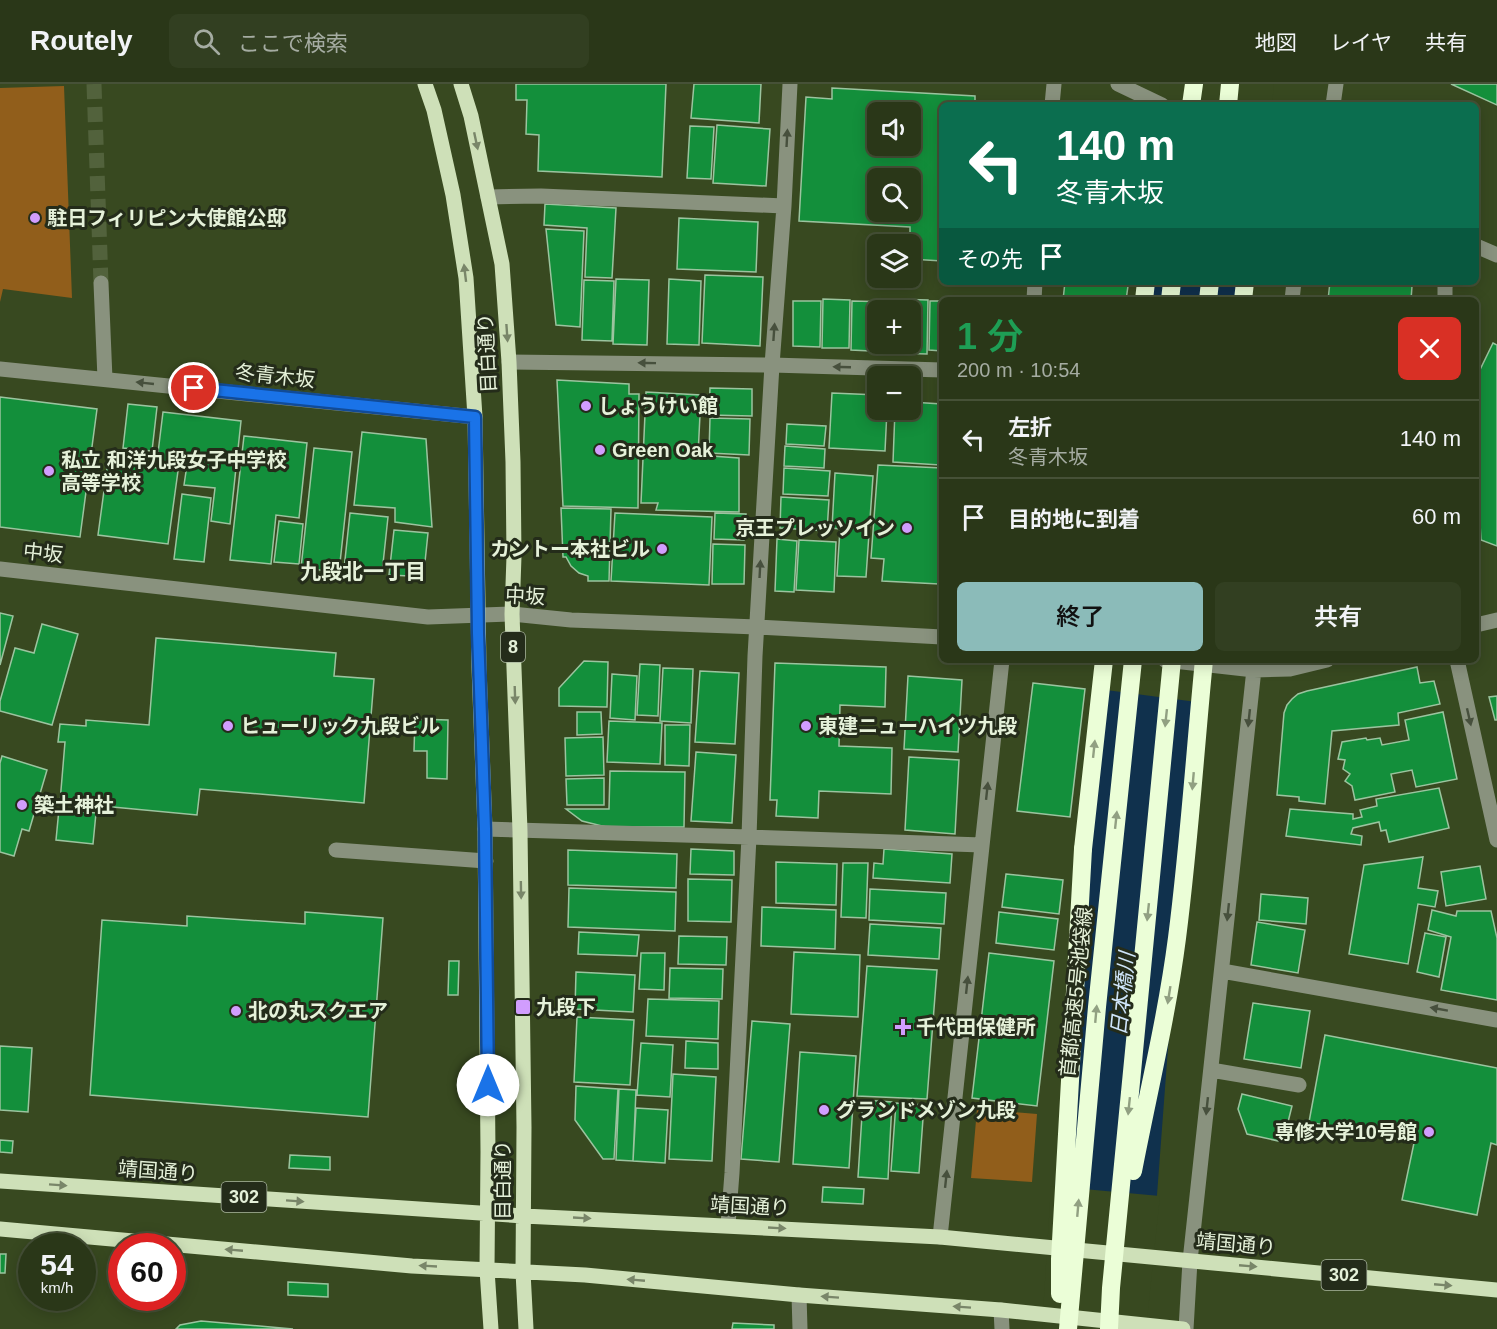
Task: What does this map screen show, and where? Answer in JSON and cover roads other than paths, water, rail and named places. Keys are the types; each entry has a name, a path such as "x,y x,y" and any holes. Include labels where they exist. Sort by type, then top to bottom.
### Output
{"highway":[{"path":"1191,102 1194,84"},
{"path":"1228,102 1230,84"},
{"path":"1061,1329 1060,1259 1082,860 1104,663"},
{"name":"首都高速5号池袋線","path":"1068,1329 1096,1018 1133,663"},
{"path":"1109,1329 1111,1288 1172,663"},
{"path":"1111,1288 1168,1001 1187,853 1202,663"}],"main road":[{"name":"目白通り","path":"425,84 434,110 453,195 466,278 475,417 478,615 486,861 487,1270 491,1329"},
{"name":"目白通り","path":"461,84 471,116 502,264 508,362 513,462 512,614 520,831 526,1329"},
{"name":"靖国通り","path":"0,1181 524,1216 940,1237 1497,1290"},
{"path":"0,1229 412,1266 585,1275 799,1295 1001,1310 1185,1329"}],"street":[{"path":"728,1226 749,837 757,627 784,206 789,84"},
{"path":"1052,102 1054,84"},
{"path":"1118,84 1155,102"},
{"path":"1333,102 1336,84"},
{"path":"488,197 541,196 784,206"},
{"path":"1479,247 1497,255"},
{"path":"101,283 105,379"},
{"path":"508,362 772,365 939,370"},
{"name":"冬青木坂","path":"0,369 475,417"},
{"name":"中坂","path":"0,569 428,616 512,614 571,620 939,637"},
{"path":"1479,624 1497,620"},
{"path":"940,1237 1002,663"},
{"path":"1220,663 1290,669 1315,663"},
{"path":"1457,663 1497,840"},
{"path":"1185,1329 1190,1261 1255,665"},
{"path":"485,829 982,845"},
{"path":"336,850 486,861"},
{"path":"1222,971 1497,1020"},
{"path":"1211,1070 1299,1085"},
{"path":"799,1295 800,1329"},
{"path":"1001,1310 1002,1329"}],"water":[{"path":"1141,285 1249,285 1247,297 1139,297"},
{"name":"日本橋川","path":"1098,663 1206,663 1175,955 1157,1195 1143,1329 1045,1329 1073,944"}],"tunnel":[{"path":"94,84 101,283"}],"place":[{"name":"駐日フィリピン大使館公邸","path":"35,218"},
{"name":"しょうけい館","path":"586,406"},
{"name":"Green Oak","path":"600,450"},
{"name":"私立 和洋九段女子中学校 高等学校","path":"49,471"},
{"name":"京王プレッソイン","path":"907,528"},
{"name":"カントー本社ビル","path":"662,549"},
{"name":"ヒューリック九段ビル","path":"228,726"},
{"name":"東建ニューハイツ九段","path":"806,726"},
{"name":"築土神社","path":"22,805"},
{"name":"九段下","path":"523,1007"},
{"name":"北の丸スクエア","path":"236,1011"},
{"name":"千代田保健所","path":"903,1027"},
{"name":"グランドメゾン九段","path":"824,1110"},
{"name":"専修大学10号館","path":"1429,1132"}],"district":[{"name":"九段北一丁目","path":"363,572"}]}
